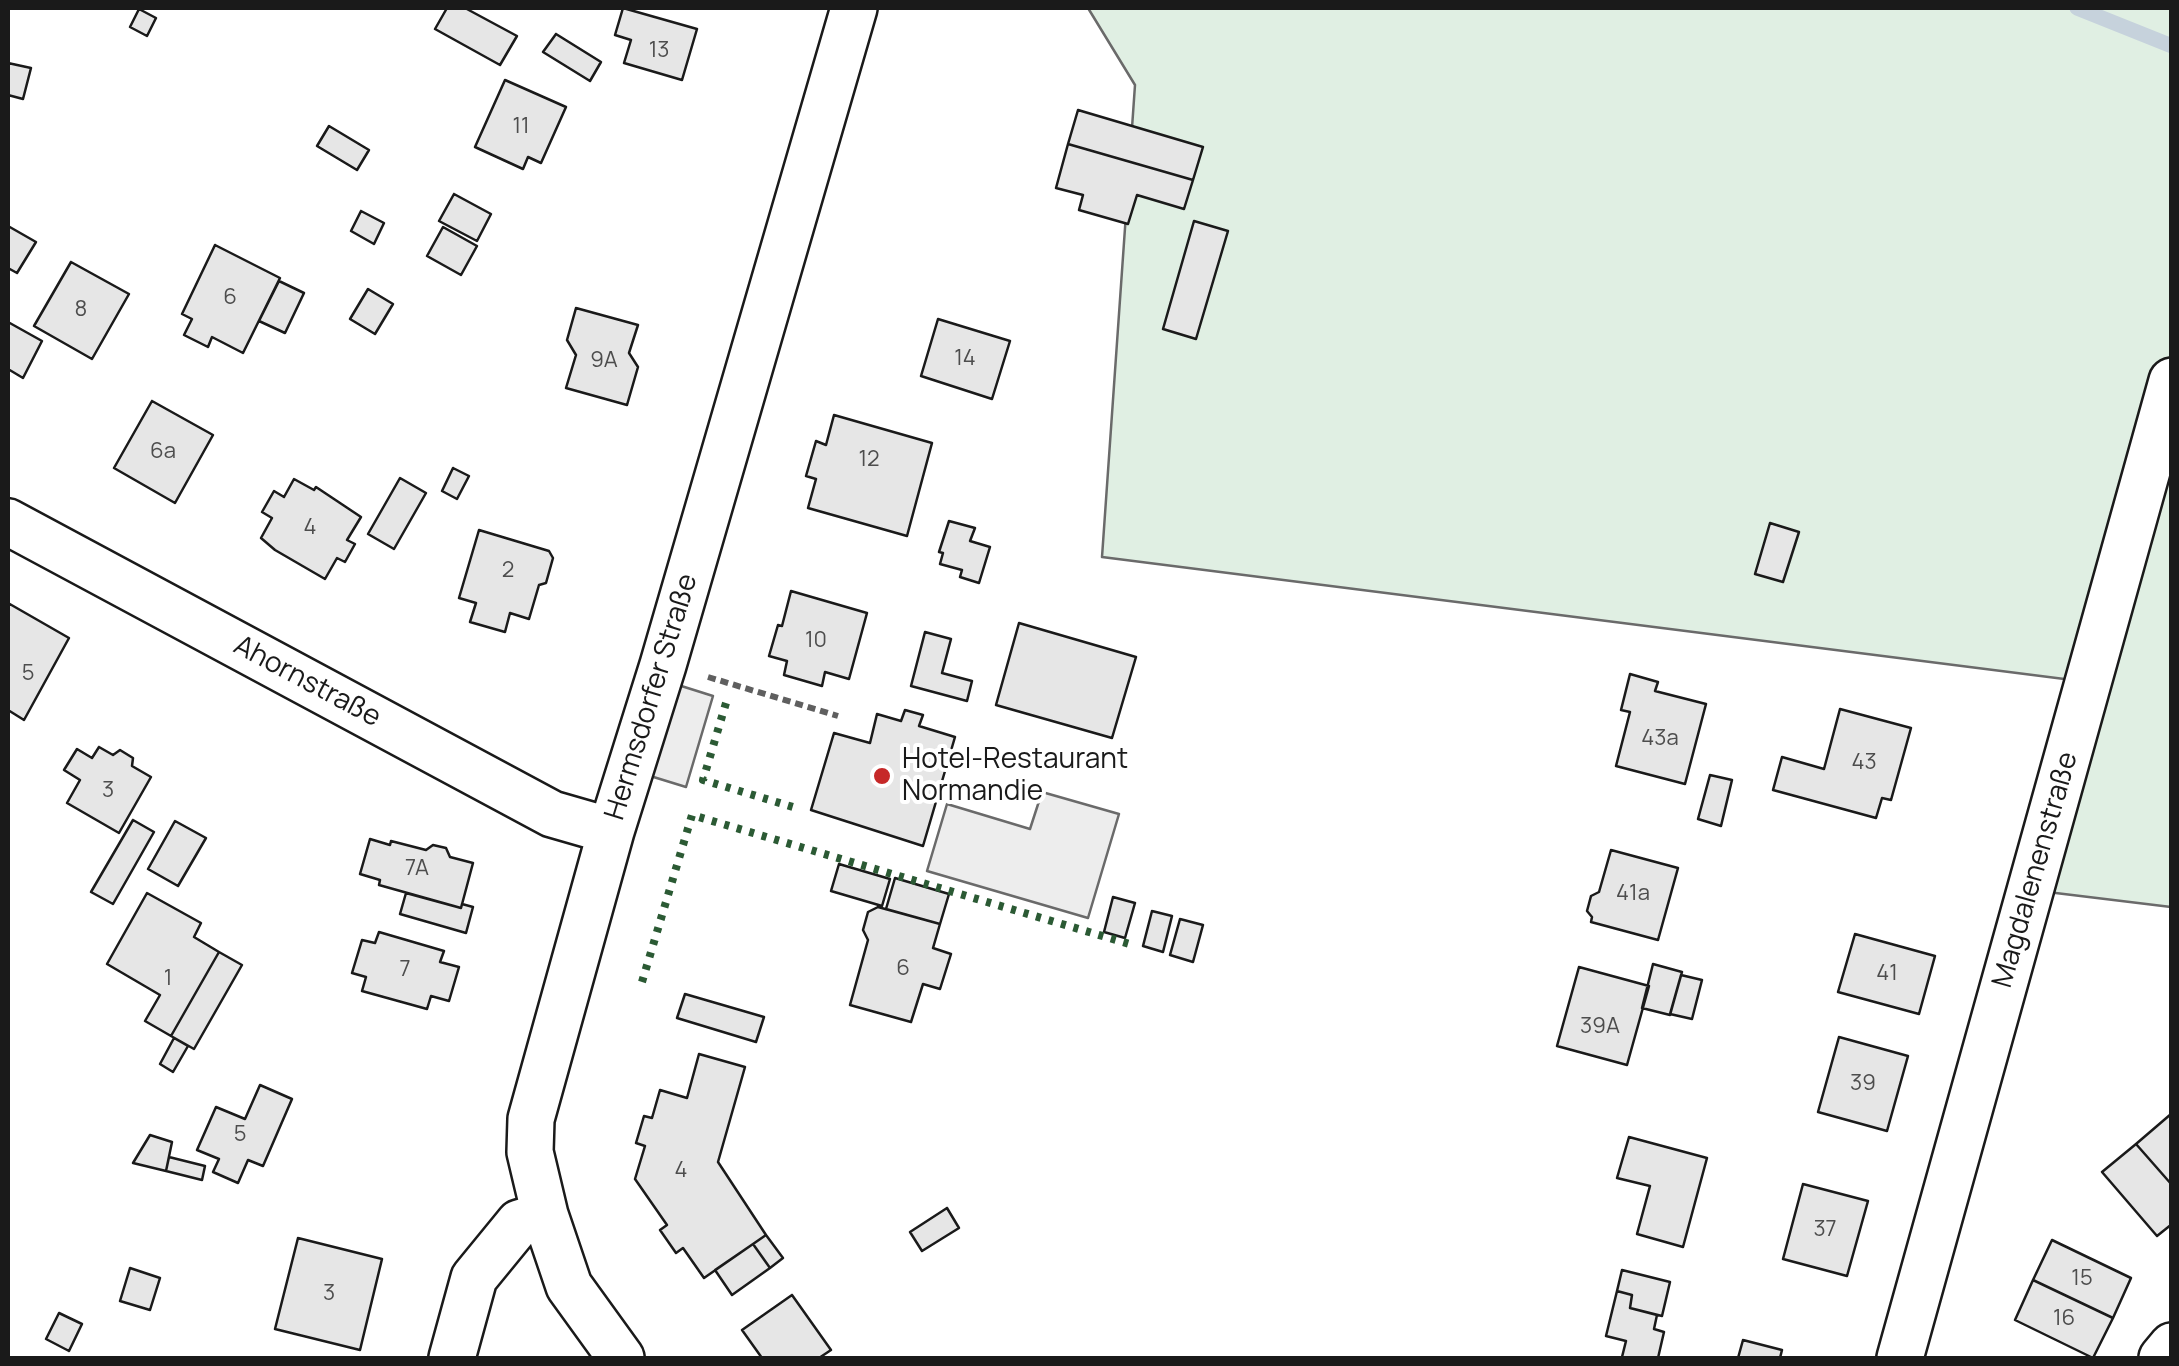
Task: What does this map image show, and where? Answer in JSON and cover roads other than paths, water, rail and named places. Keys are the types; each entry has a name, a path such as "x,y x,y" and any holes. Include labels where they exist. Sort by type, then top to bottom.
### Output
{"street":[{"name":"Hermsdorfer Straße","path":"621,1358 569,1286 544,1215 530,1152 531,1119 611,831 854,8"},
{"name":"Magdalenenstraße","path":"1900,1358 2172,380"},
{"name":"Ahornstraße","path":"8,522 552,814 611,831"},
{"path":"452,1358 474,1278 519,1223 544,1215"},
{"path":"2162,1358 2172,1346"}],"waterway":[{"path":"2077,8 2172,46"}],"place":[{"name":"Hotel-Restaurant Normandie","path":"882,776"}]}
